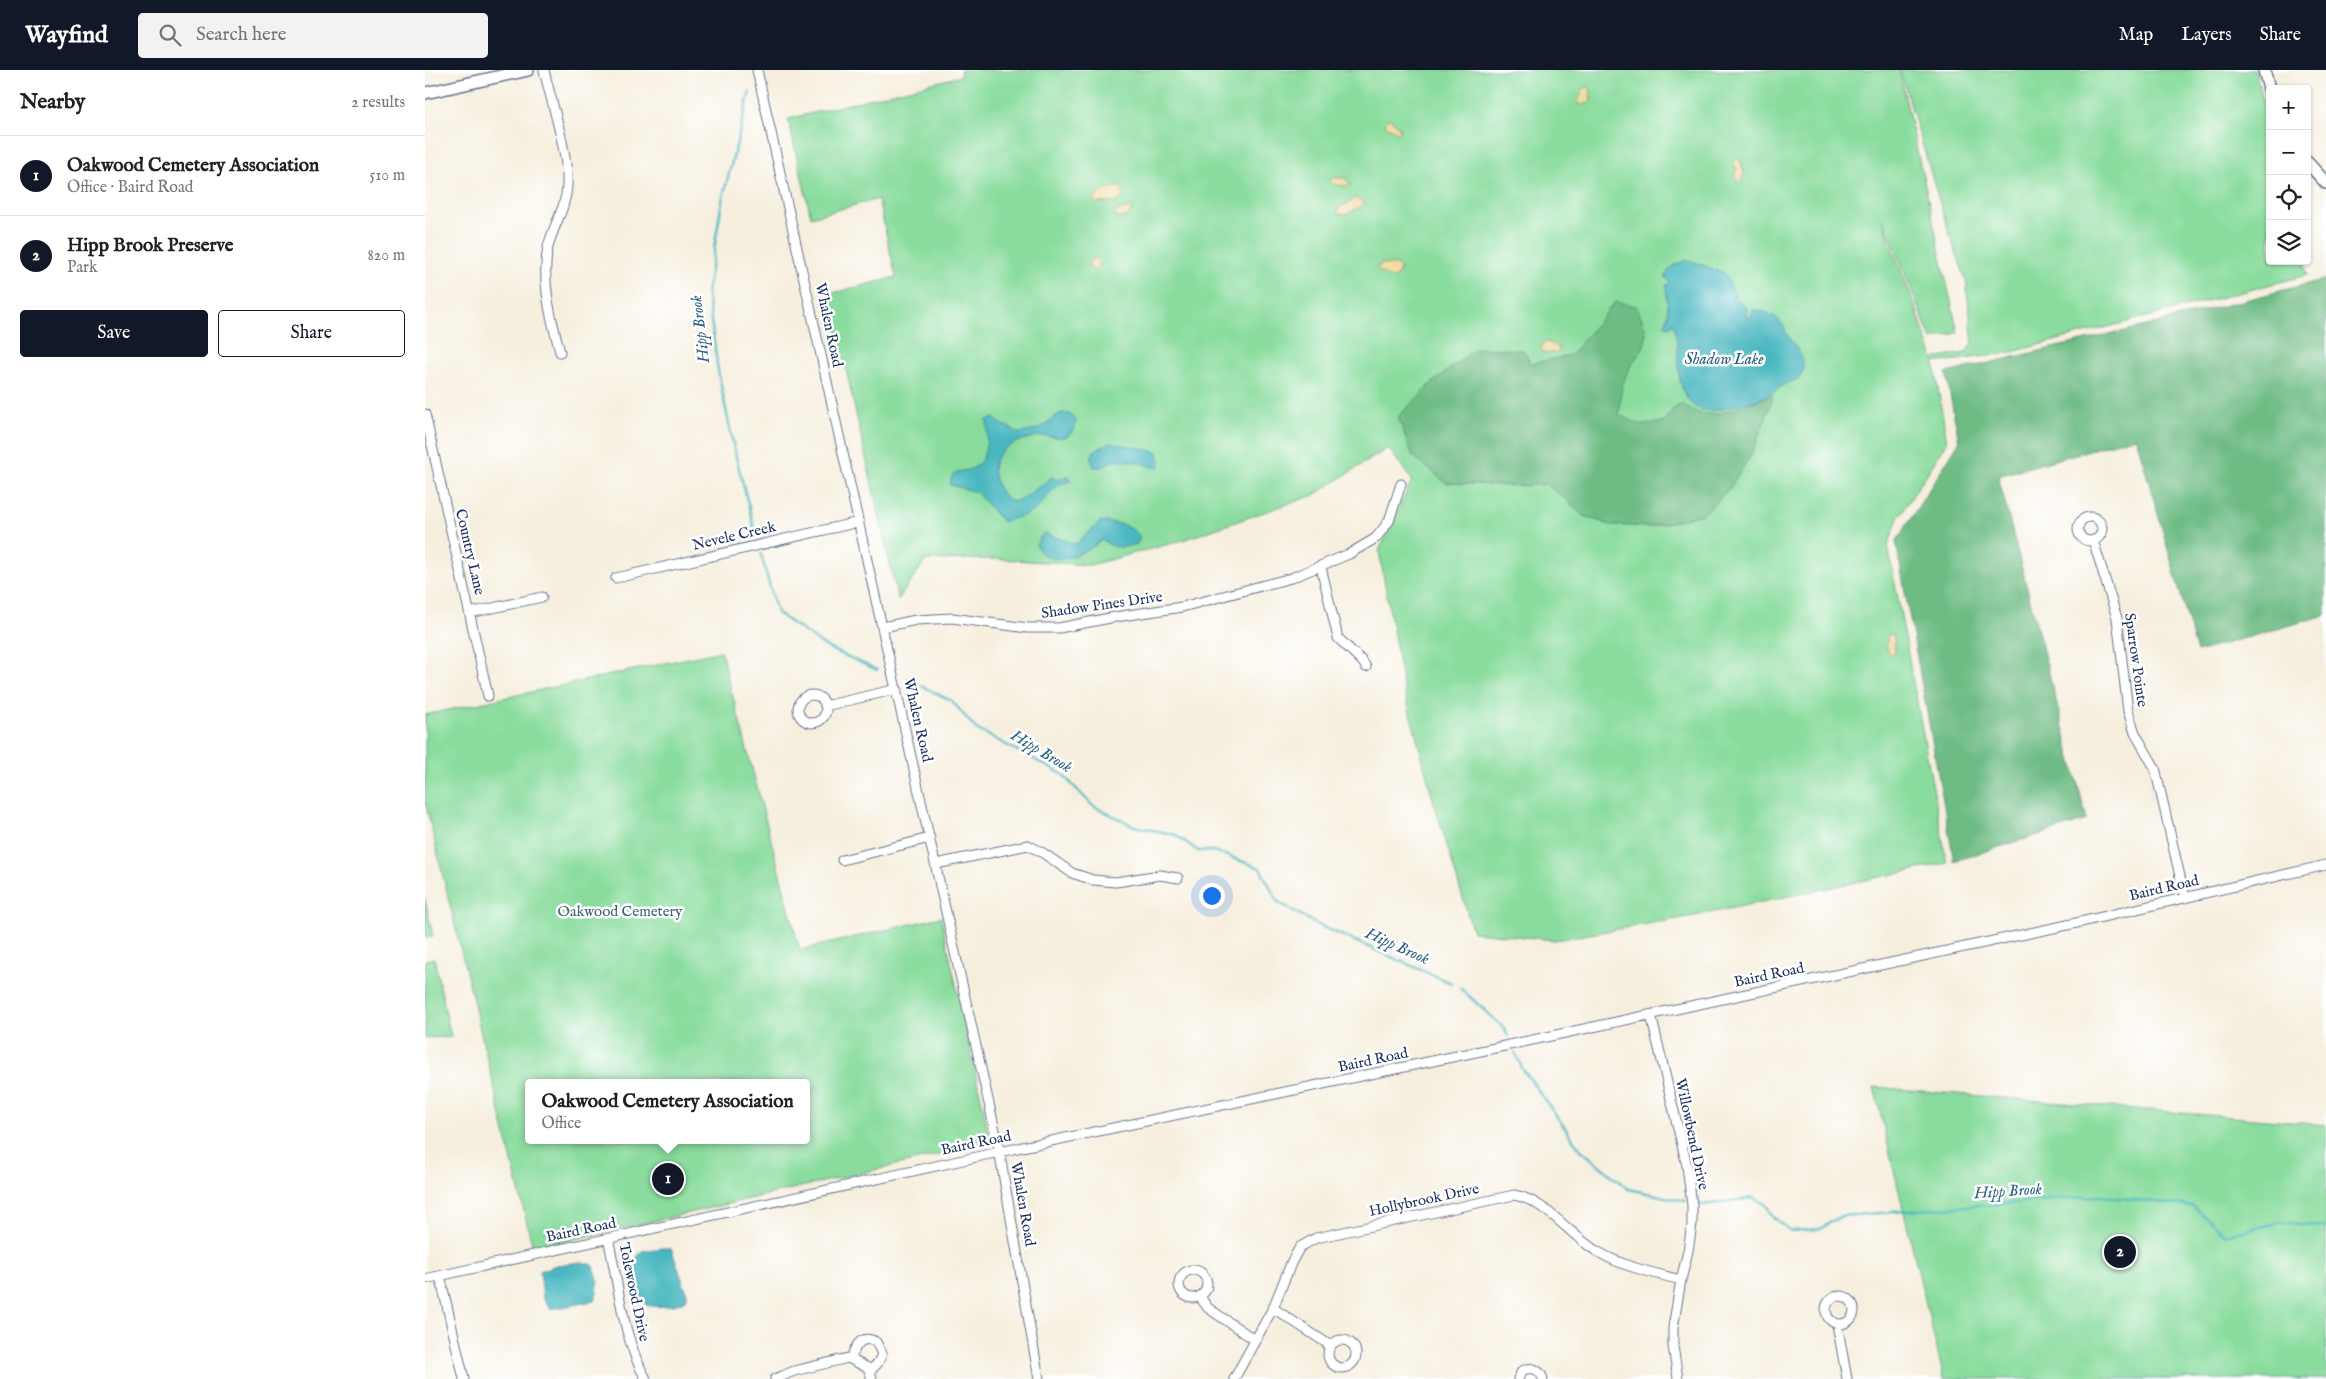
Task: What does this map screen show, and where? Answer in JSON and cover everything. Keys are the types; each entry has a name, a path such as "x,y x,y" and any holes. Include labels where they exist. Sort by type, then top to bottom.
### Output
{"main road":[{"path":"425,94 485,75 528,70"},
{"path":"2263,70 2268,85"},
{"path":"2311,166 2326,183"}],"street":[{"path":"544,70 567,173 565,196 549,246 546,274 548,303 560,352"},
{"name":"Whalen Road","path":"757,70 897,689 999,1152 1039,1379"},
{"name":"Country Lane","path":"425,414 488,696"},
{"name":"Shadow Pines Drive","path":"883,627 916,620 952,618 1028,628 1059,628 1182,607 1291,578 1321,567 1362,548 1381,533 1389,521 1401,484"},
{"name":"Nevele Creek","path":"616,578 859,522"},
{"name":"Sparrow Pointe","path":"2093,540 2117,618 2128,711 2135,733 2155,768 2185,898"},
{"path":"1321,567 1338,638 1358,656 1365,667"},
{"path":"469,613 542,597"},
{"path":"825,706 897,689"},
{"path":"842,860 930,838"},
{"path":"936,864 1028,845 1071,873 1093,880 1116,882 1160,875 1178,878"},
{"name":"Baird Road","path":"425,1279 999,1152 1651,1015 2185,898 2326,865"},
{"name":"Willowbend Drive","path":"1651,1015 1691,1186 1692,1224 1673,1328 1673,1346 1678,1379"},
{"name":"Hollybrook Drive","path":"1234,1379 1273,1308 1292,1261 1300,1247 1307,1241 1325,1236 1514,1195 1522,1196 1538,1204 1571,1233 1601,1254 1627,1265 1681,1280"},
{"name":"Tolewood Drive","path":"608,1238 626,1329 633,1352 646,1379"},
{"path":"440,1276 464,1379"},
{"path":"1200,1297 1208,1308 1255,1340"},
{"path":"1273,1308 1331,1346"},
{"path":"1837,1324 1847,1379"},
{"path":"775,1379 794,1370 851,1359 871,1375 879,1363 882,1354 876,1342 868,1339 860,1342 855,1348 851,1359"},
{"path":"1518,1379 1522,1371 1531,1368 1539,1372 1543,1379"}],"green space":[{"path":"960,70 1899,70 1958,333 1931,339 1883,219 1933,359 1965,353 1973,344 1966,280 1949,233 1900,70 2255,70 2266,112 2266,265 2305,265 2307,275 2008,353 1934,363 1947,443 1898,518 1888,546 1947,863 1700,915 1555,940 1473,932 1432,796 1403,686 1379,551 1412,480 1388,448 1314,495 1177,542 1090,565 999,559 926,560 898,600 829,294 896,277 878,199 811,217 788,119 961,76"},
{"path":"2326,279 2326,615 2197,652 2136,437 1998,476 2087,820 1954,861 1896,542 1959,442 1946,373 2142,327"},
{"path":"1615,302 1636,306 1646,331 1644,346 1624,380 1619,415 1641,425 1665,422 1672,410 1681,404 1699,413 1718,414 1773,395 1751,455 1729,489 1703,514 1650,527 1610,525 1582,515 1565,498 1546,484 1519,486 1446,483 1413,456 1398,417 1431,384 1476,348 1524,350 1530,364 1571,355"},
{"name":"Oakwood Cemetery","path":"721,651 800,950 941,917 991,1143 533,1249 425,801 425,715"},
{"path":"425,899 433,936 425,938"},
{"path":"434,958 451,1037 425,1038 425,960"},
{"path":"1874,1087 2326,1125 2326,1379 1944,1379"}],"sand":[{"path":"1590,87 1591,101 1580,105 1578,100 1584,88"},
{"path":"1390,118 1400,129 1399,133 1386,126 1385,122"},
{"path":"1735,158 1740,160 1744,173 1742,180 1739,182 1735,178 1737,170 1733,162"},
{"path":"1330,178 1345,178 1351,185 1331,184"},
{"path":"1119,187 1123,191 1122,198 1116,202 1095,203 1093,199 1102,192"},
{"path":"1354,198 1363,201 1362,206 1345,215 1337,213 1339,206 1348,204"},
{"path":"1132,206 1133,208 1128,217 1118,218 1114,215 1116,211"},
{"path":"1094,258 1100,264 1094,270 1088,264"},
{"path":"1380,264 1396,265 1401,269 1396,277 1390,278 1377,270"},
{"path":"1547,342 1559,348 1559,352 1546,354 1541,350 1542,344"},
{"path":"1889,634 1894,635 1895,651 1890,655 1887,645"}],"water":[{"name":"Shadow Lake","path":"1689,260 1724,273 1736,297 1747,308 1746,318 1749,319 1753,310 1757,310 1770,314 1784,326 1803,363 1800,378 1787,383 1762,398 1724,409 1708,411 1695,406 1689,401 1681,383 1676,333 1673,323 1667,327 1665,325 1668,314 1666,285 1670,282 1665,277 1666,273 1674,265"},
{"path":"1061,413 1070,415 1076,422 1069,435 1060,438 1046,436 1028,438 1019,441 1002,451 994,466 994,475 998,487 1005,497 1013,502 1025,497 1052,477 1057,480 1068,475 1072,481 1054,488 1036,509 1003,522 976,492 950,485 954,473 971,469 981,461 986,448 987,420 994,418 1018,433 1038,429"},
{"path":"1110,442 1158,452 1160,463 1158,468 1122,460 1115,460 1104,467 1094,467 1091,459 1094,451"},
{"path":"1100,522 1117,523 1132,529 1140,537 1137,544 1119,547 1102,540 1077,555 1058,559 1049,558 1036,545 1043,533 1076,544"},
{"path":"670,1248 672,1250 687,1298 684,1301 668,1306 646,1305 641,1297 632,1264 642,1251"},
{"path":"581,1262 591,1264 596,1272 598,1287 594,1301 551,1309 543,1298 540,1271 556,1265"}],"waterway":[{"name":"Hipp Brook","path":"750,91 722,201 707,292 718,371 735,453 756,535"},
{"name":"Hipp Brook","path":"761,554 777,613 828,648 877,670"},
{"name":"Hipp Brook","path":"907,679 952,701 976,729 1062,774 1093,806 1134,826 1176,835 1198,851 1214,851 1260,868 1278,902 1316,924 1451,983"},
{"name":"Hipp Brook","path":"1460,988 1505,1029 1508,1036"},
{"name":"Hipp Brook","path":"1515,1052 1522,1068 1580,1149 1628,1189 1685,1201"},
{"name":"Hipp Brook","path":"1697,1204 1703,1205 1753,1198 1765,1204 1774,1218 1791,1231 1820,1229 1841,1216 2099,1196 2193,1206 2225,1235 2282,1222 2326,1227"}],"place":[{"name":"Oakwood Cemetery Association","path":"668,1179"},
{"name":"Hipp Brook Preserve","path":"2120,1252"}]}
